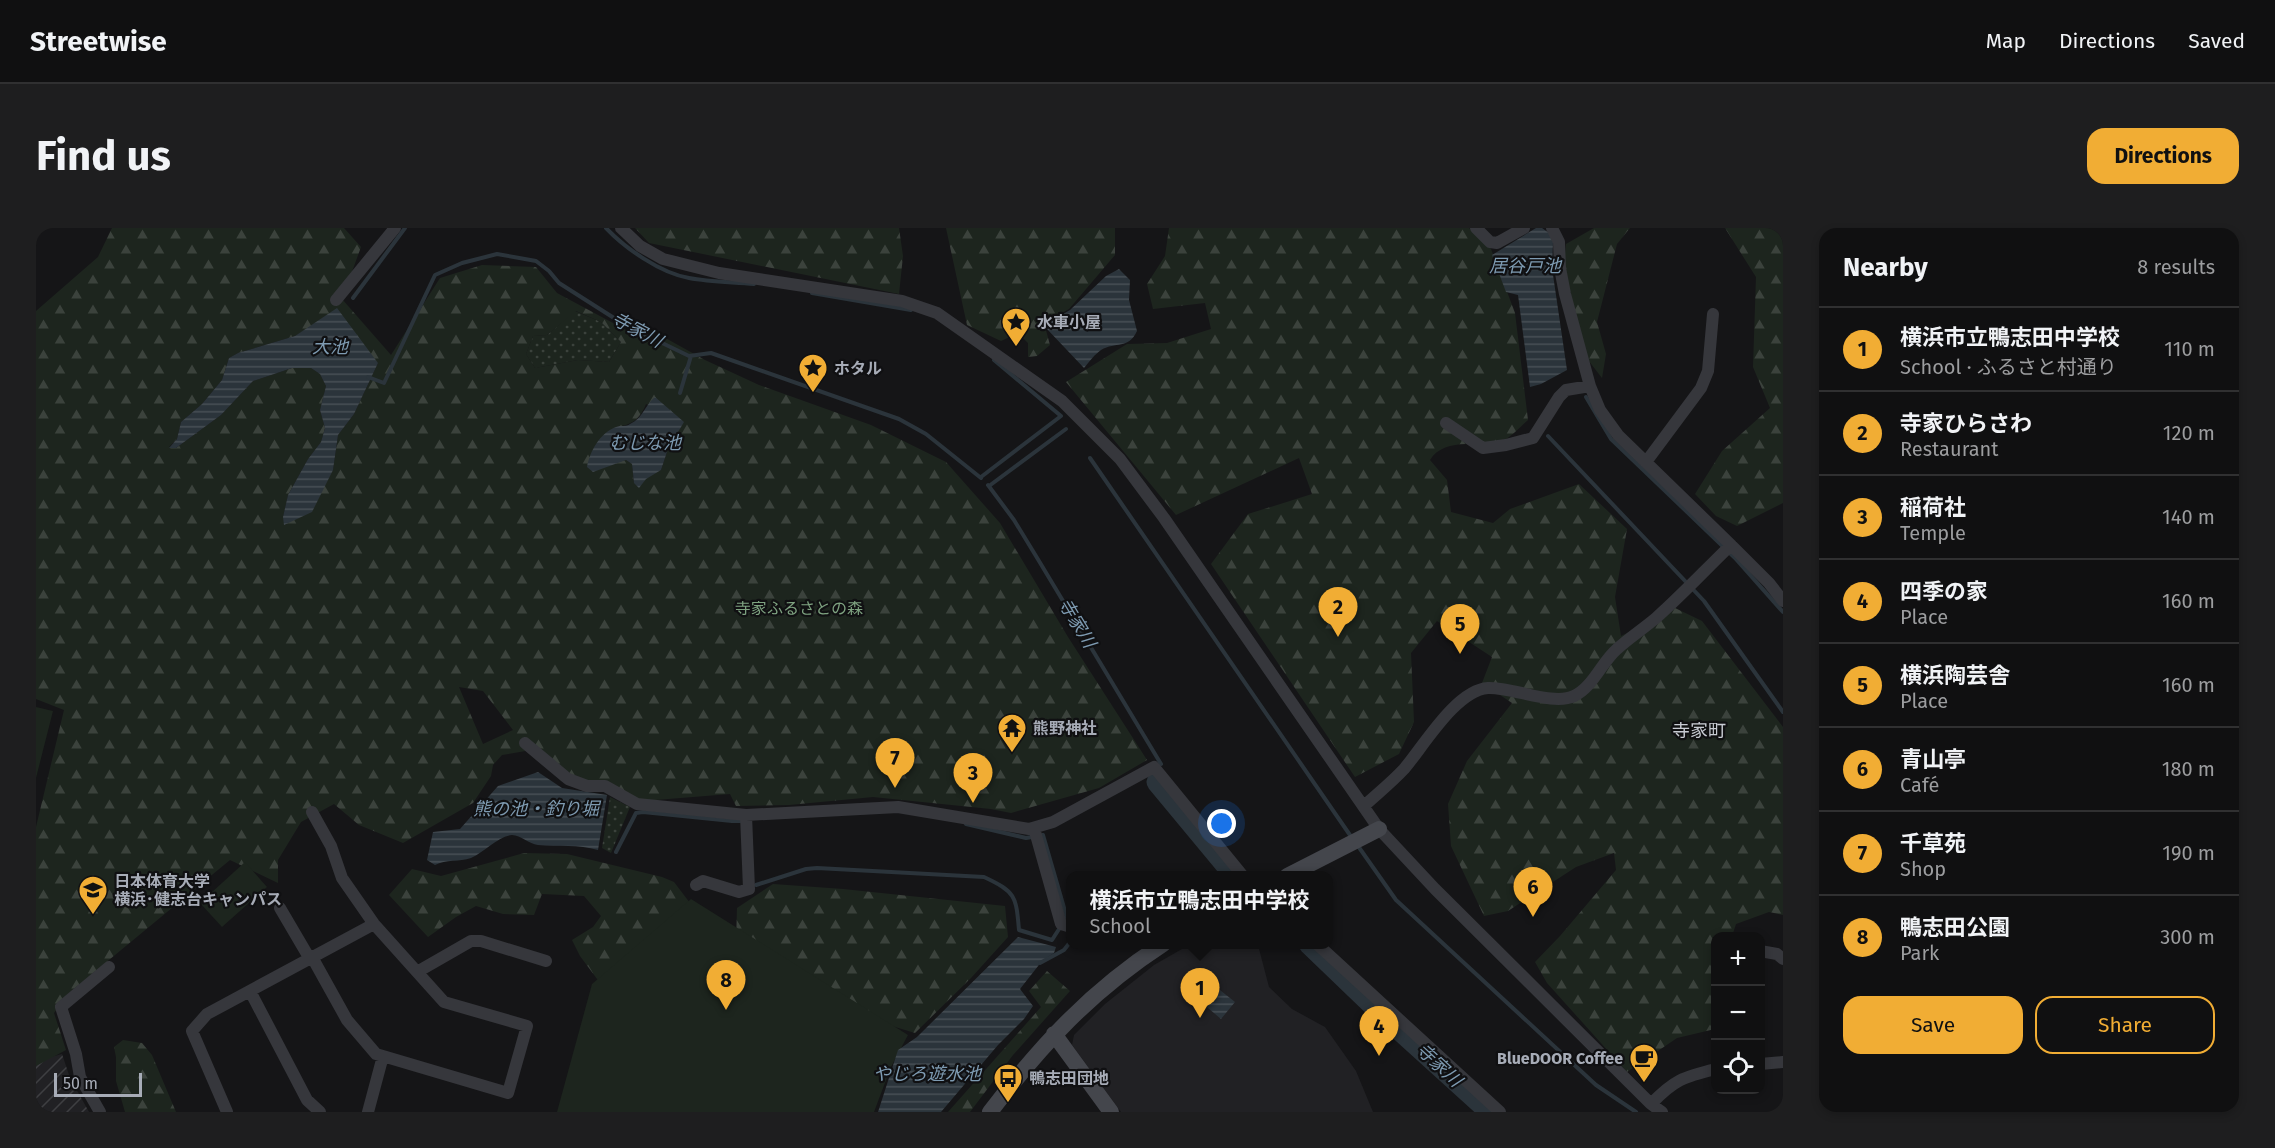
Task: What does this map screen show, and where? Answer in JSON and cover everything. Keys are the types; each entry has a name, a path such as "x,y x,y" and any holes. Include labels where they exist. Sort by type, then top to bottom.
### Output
{"street":[{"path":"336,300 395,228"},
{"path":"621,228 640,246 663,259 719,273 903,301 938,313 1062,401 1120,459 1164,518 1379,829 1436,889 1655,1109 1670,1084 1711,1070"},
{"path":"1476,228 1490,242 1497,243 1524,228"},
{"path":"1552,228 1560,242 1560,268 1565,294 1590,386 1600,410 1618,435 1769,583 1783,601"},
{"path":"1646,462 1701,388 1708,371 1713,314"},
{"path":"1446,423 1483,448 1506,445 1533,438 1559,397 1566,390 1590,386"},
{"path":"1364,806 1404,769 1429,734 1450,711 1468,697 1485,688 1556,698 1572,697 1586,688 1616,649 1655,618 1731,545"},
{"path":"525,743 568,779 587,786 605,786 638,804 746,815 898,807 1034,828 1062,818 1154,767 1239,871"},
{"path":"280,908 307,954 312,957 347,1020 376,1054 508,1093 527,1026 444,1002 374,924 342,878 332,846 312,812"},
{"path":"696,885 703,881 739,892 749,889 746,815"},
{"path":"1034,828 1061,924 1066,926"},
{"path":"1297,871 1379,829"},
{"path":"227,1112 192,1031 207,1014 374,924"},
{"path":"417,972 471,941 481,941 546,961"},
{"path":"990,1112 1026,1065 1054,1034 1126,969 1157,949"},
{"path":"1321,949 1500,1112"},
{"path":"1765,952 1777,954 1783,958"},
{"path":"100,1112 80,1077 76,1054 61,1006 109,967"},
{"path":"250,991 307,1100 320,1112"},
{"path":"1054,1034 1111,1112"},
{"path":"368,1112 383,1056"},
{"path":"1765,1064 1783,1062"}],"shaded area":[{"path":"1182,949 1259,949 1269,987 1292,1009 1325,1027 1356,1071 1373,1112 1121,1112 1072,1045 1074,1035 1105,1004 1154,965"},
{"path":"62,1054 70,1078 89,1112 36,1112 36,1061"}],"green space":[{"name":"寺家ふるさとの森","path":"112,228 344,228 361,247 342,299 391,355 440,278 482,265 536,267 557,293 626,330 660,335 705,360 759,385 871,425 946,462 1000,523 1068,637 1147,760 1099,788 1011,813 873,797 789,805 736,806 730,794 643,801 561,781 537,749 502,755 493,765 491,776 473,803 403,843 359,825 334,804 301,822 278,860 278,883 230,860 69,993 54,1013 66,1050 36,1066 36,827 64,710 36,699 36,311 98,257","holes":["576,311 601,322 621,342 609,362 578,360 535,368 526,354 533,336 547,335","316,323 378,363 354,414 338,435 333,470 283,517 288,495 308,459 321,442 325,428 320,410 326,386 320,374 311,368 292,368 253,381 221,415 176,448 169,447 177,439 181,422 202,404 222,380 229,358 238,353 295,336","646,404 683,422 668,449 661,470 634,483 632,464 626,460 618,462 616,427 627,425 635,420","459,687 483,691 513,730 483,744"]},
{"path":"635,228 899,228 903,256 899,294 649,243"},
{"path":"946,228 1115,228 1115,255 1069,309 1044,323 1050,345 1037,356 1028,357 1028,343 1018,333 1001,341 967,325"},
{"path":"1169,228 1469,228 1491,249 1515,313 1528,420 1506,439 1497,442 1455,445 1437,452 1430,460 1447,480 1451,512 1493,523 1510,509 1579,484 1627,529 1615,597 1621,636 1675,608 1702,621 1783,727 1783,915 1769,912 1736,924 1733,932 1711,932 1711,1030 1677,1038 1627,1072 1547,983 1535,962 1616,870 1614,853 1576,867 1508,911 1484,916 1451,846 1448,804 1467,761 1512,703 1482,683 1492,657 1437,621 1411,653 1414,722 1399,754 1355,777 1211,564 1248,514 1312,494 1299,458 1176,515 1066,382 1127,344 1167,343 1211,329 1205,303 1153,309 1147,284 1165,256"},
{"path":"1594,228 1630,228 1617,244 1597,322 1606,354 1602,378 1585,356 1564,265 1566,244"},
{"path":"1725,228 1783,228 1783,503 1737,526 1716,516 1695,494 1722,451 1770,408 1753,367 1756,277"},
{"path":"575,311 601,322 621,342 609,362 578,360 535,368 526,354 533,336 547,335"},
{"path":"36,707 53,711 36,778"},
{"path":"610,797 630,807 611,853 602,848"},
{"path":"524,853 567,854 662,877 674,882 693,907 606,991 580,956 572,940 593,927 601,916 584,896 542,894 534,915 503,914 476,906 428,937 389,895 412,869 441,876"},
{"path":"245,862 267,887 222,927 200,903"},
{"path":"773,884 1005,906 1008,937 971,978 915,1033 735,978 737,908"},
{"path":"691,899 908,1035 891,1067 874,1112 557,1112 592,984"},
{"path":"1047,971 1070,991 1013,1055 970,1112 948,1112 1041,1007 1029,991"},
{"path":"123,1040 142,1043 152,1055 176,1112 125,1112 116,1081 114,1047"}],"water":[{"name":"居谷戸池","path":"1536,228 1542,228 1549,233 1553,242 1552,268 1567,370 1541,384 1530,387 1518,295 1506,292 1492,255"},
{"path":"1119,269 1130,280 1129,300 1137,331 1130,341 1101,350 1084,368 1047,329 1048,323 1070,310 1106,276"},
{"name":"大池","path":"337,308 378,363 354,414 338,435 333,470 312,512 284,525 283,517 288,495 308,459 321,442 325,428 320,410 326,386 320,374 311,368 292,368 253,381 221,415 176,448 169,448 177,439 181,422 202,404 222,380 229,358 238,353 295,336"},
{"name":"むじな池","path":"655,397 684,422 668,449 661,470 646,479 639,488 634,483 632,464 626,460 593,472 587,467 593,449 601,438 610,430 634,421"},
{"name":"熊の池・釣り堀","path":"538,772 562,788 607,795 598,850 576,846 538,845 512,835 501,839 471,858 435,865 427,860 433,832 460,829 498,786"},
{"name":"やじろ遊水池","path":"1018,937 1056,947 1054,953 1042,961 1020,989 1033,1006 1024,1019 998,1045 941,1112 878,1112 898,1050 917,1037"},
{"path":"1201,975 1235,1002 1221,1019 1188,991"}],"waterway":[{"path":"353,298 405,228"},
{"path":"606,228 623,244 666,271 689,278 754,284"},
{"name":"寺家川","path":"368,377 384,383 435,275 462,263 497,254 536,261 559,283 625,325 689,356 711,353 899,419 926,434 981,478"},
{"path":"812,293 911,310"},
{"path":"680,393 691,356"},
{"path":"981,477 1061,416 994,360"},
{"path":"1586,397 1611,439 1735,558 1783,612"},
{"path":"989,486 1066,429"},
{"path":"1548,436 1704,601 1783,712"},
{"path":"1090,458 1352,838"},
{"name":"寺家川","path":"988,485 1014,520 1161,764"},
{"name":"寺家川","path":"1157,782 1231,871"},
{"path":"616,852 636,813 744,821"},
{"path":"966,824 1026,838 1043,835 1066,915"},
{"path":"1358,846 1396,900 1596,1085 1636,1112"},
{"path":"756,885 806,869 817,868 984,877 1003,887 1012,896 1017,909 1019,930 1052,940 1061,926"},
{"path":"1040,963 1066,947"},
{"name":"寺家川","path":"1314,949 1490,1112"}],"place":[{"name":"水車小屋","path":"1016,348"},
{"name":"ホタル","path":"813,394"},
{"name":"寺家ひらさわ","path":"1338,637"},
{"name":"横浜陶芸舎","path":"1460,654"},
{"name":"熊野神社","path":"1012,754"},
{"name":"千草苑","path":"895,788"},
{"name":"稲荷社","path":"973,803"},
{"name":"日本体育大学 横浜･健志台キャンパス","path":"93,916"},
{"name":"青山亭","path":"1533,917"},
{"name":"鴨志田公園","path":"726,1010"},
{"name":"横浜市立鴨志田中学校","path":"1200,1018"},
{"name":"四季の家","path":"1379,1056"},
{"name":"BlueDOOR Coffee","path":"1644,1084"},
{"name":"鴨志田団地","path":"1008,1104"}],"district":[{"name":"寺家町","path":"1699,731"}]}
